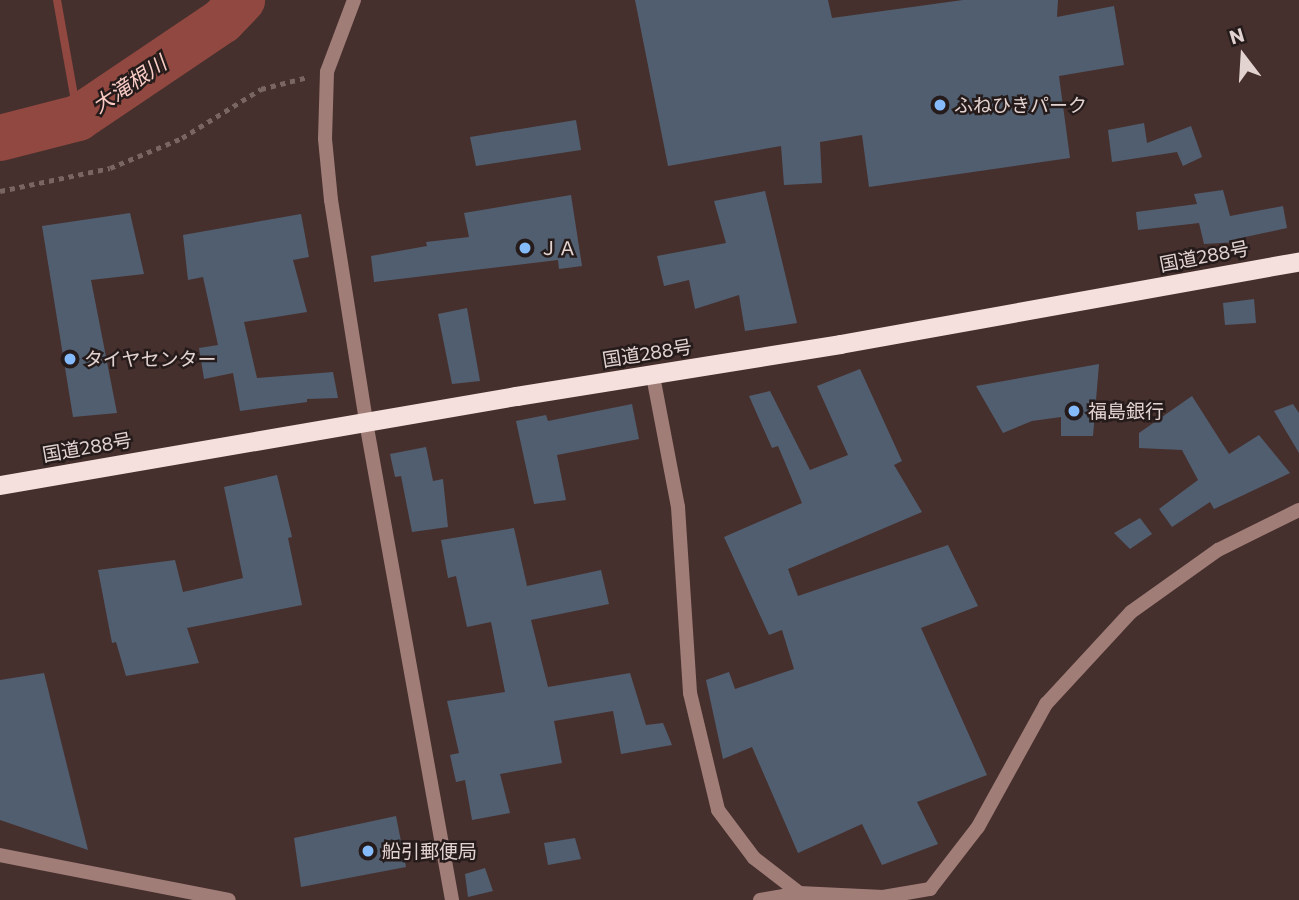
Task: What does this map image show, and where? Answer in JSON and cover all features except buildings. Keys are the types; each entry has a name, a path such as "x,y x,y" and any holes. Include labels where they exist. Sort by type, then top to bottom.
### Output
{"highway":[{"name":"国道288号","path":"0,485 653,376 1299,261"}],"street":[{"path":"354,0 327,72 325,139 331,200 366,422 452,900"},
{"path":"653,376 678,507 690,693 718,810 754,858 804,897"},
{"path":"760,900 883,897 930,889 978,827 1046,704 1131,612 1218,550 1299,510"},
{"path":"0,855 229,900"}],"path":[{"path":"0,191 110,168 182,138 261,89 327,72"}],"waterway":[{"path":"57,0 78,118"},
{"name":"大滝根川","path":"0,138 78,118 222,21 242,0"}],"place":[{"name":"ふねひきパーク","path":"940,105"},
{"name":"ＪＡ","path":"525,248"},
{"name":"タイヤセンター","path":"70,359"},
{"name":"福島銀行","path":"1074,411"},
{"name":"船引郵便局","path":"368,851"}]}
